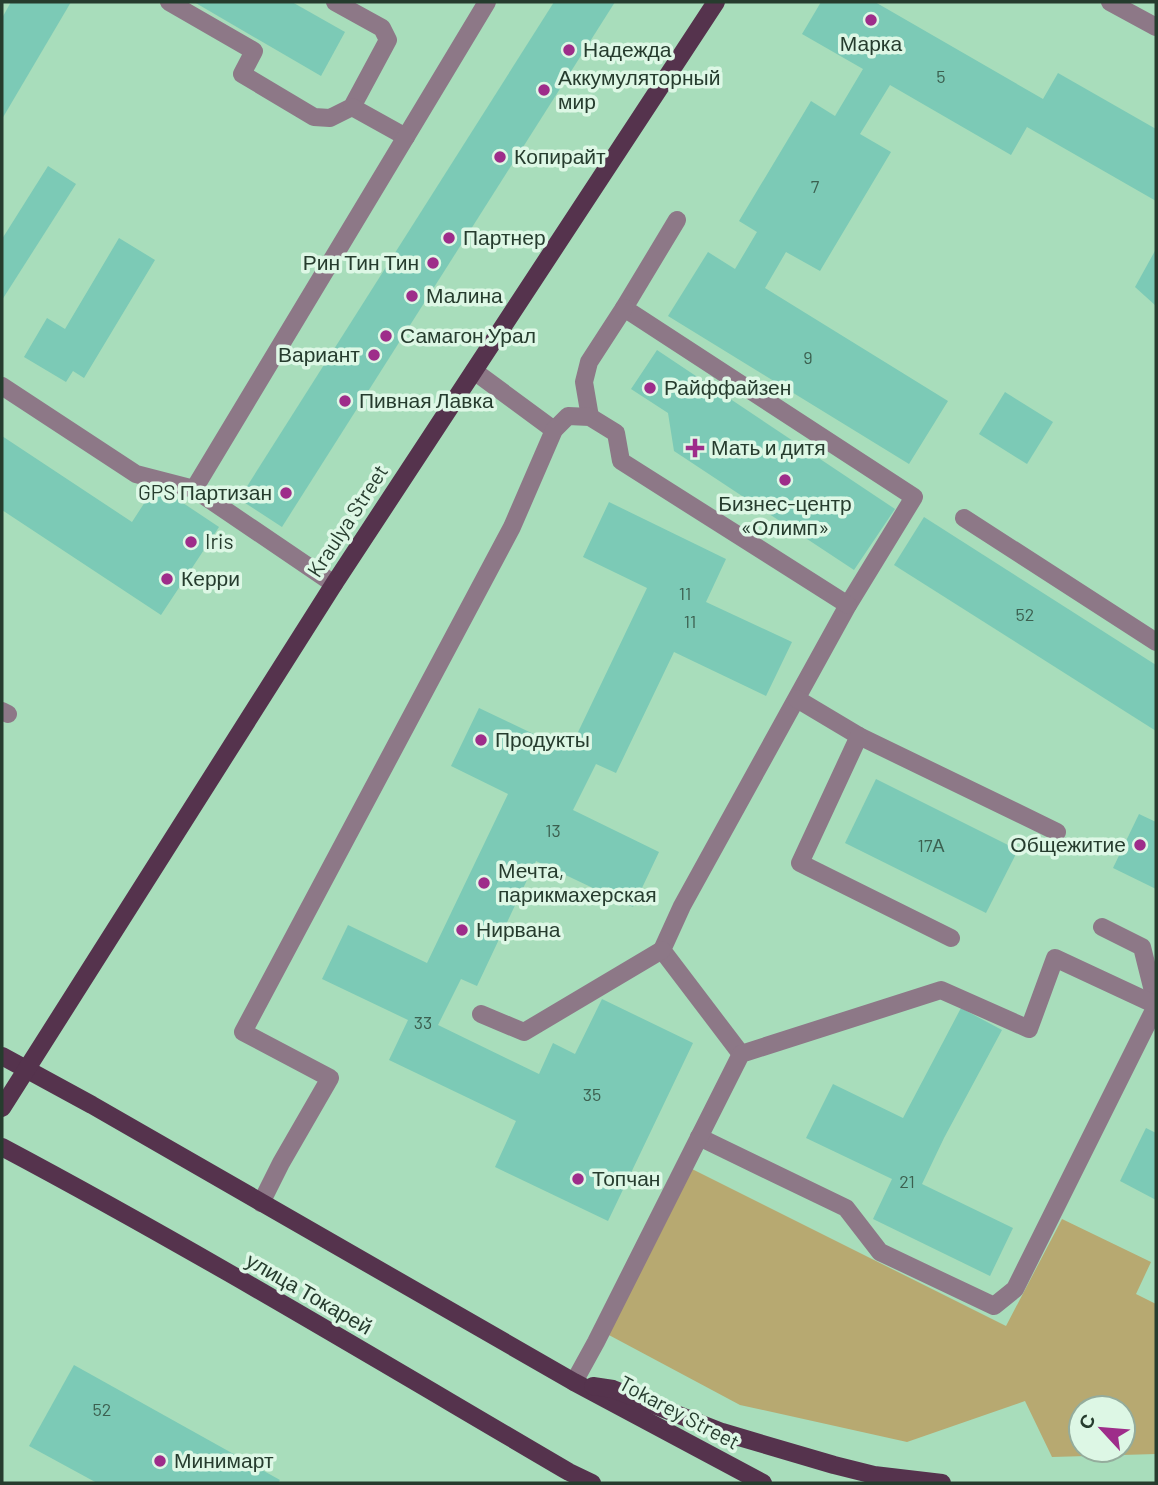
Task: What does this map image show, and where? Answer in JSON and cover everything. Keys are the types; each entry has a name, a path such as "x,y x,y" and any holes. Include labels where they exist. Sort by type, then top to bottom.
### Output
{"main road":[{"name":"Kraulya Street","path":"2,1108 334,584 716,2"},
{"path":"2,1056 574,1382 613,1390 722,1432 834,1465 874,1475 942,1483"},
{"name":"улица Токарей","path":"2,1147 267,1296 566,1478 592,1483"},
{"name":"Tokarey Street","path":"574,1382 763,1483"}],"street":[{"path":"169,2 254,51 242,74 314,117 330,118 352,107 388,40 382,28 335,2"},
{"path":"194,489 487,2"},
{"path":"1110,2 1156,27"},
{"path":"352,107 406,137"},
{"path":"590,417 584,382 589,362 677,220"},
{"path":"481,1014 524,1032 662,950 682,906 848,605 914,497 624,308"},
{"path":"474,371 554,430"},
{"path":"2,386 136,474 194,489 334,584"},
{"path":"261,1203 330,1079 243,1032 512,527 554,430 568,416 590,417 616,433 621,461 848,605"},
{"path":"964,518 1156,642"},
{"path":"797,699 859,736 1057,832"},
{"path":"859,736 800,863 951,938"},
{"path":"699,1138 846,1208 880,1252 994,1306 1015,1289 1156,1005 1142,947 1102,927"},
{"path":"662,950 741,1055"},
{"path":"574,1382 603,1330 741,1055 941,990 1028,1029 1055,958 1156,1005"}],"shaded area":[{"path":"692,1169 1006,1326 1062,1219 1151,1262 1136,1294 1156,1304 1156,1454 1137,1455 1137,1394 1067,1394 1067,1457 1052,1457 1025,1401 907,1442 740,1405 607,1334"}],"building":[{"path":"11,2 71,2 2,119 2,18"},
{"path":"194,2 292,2 345,32 321,76"},
{"path":"554,2 615,2 282,527 239,499"},
{"path":"821,2 875,2 1043,99 1058,73 1156,129 1156,201 1027,127 1011,155 890,85 860,134 891,152 820,271 786,252 765,288 948,401 909,464 668,316 708,252 735,269 757,232 739,221 811,101 835,116 863,69 802,34"},
{"path":"48,166 76,184 2,300 2,239"},
{"path":"119,238 155,260 84,378 73,371 66,382 24,357 47,318 65,329"},
{"path":"1156,249 1156,306 1135,287"},
{"name":"Бизнес-центр «Олимп»","path":"657,350 895,509 854,570 674,451 668,413 631,389"},
{"path":"1005,392 1053,422 1027,464 979,434"},
{"path":"2,436 132,522 156,485 219,527 161,615 2,510"},
{"path":"609,502 726,559 706,602 792,642 766,696 674,652 616,773 596,764 573,810 659,852 633,907 536,861 477,986 461,979 438,1025 539,1074 553,1043 575,1054 602,999 693,1043 608,1221 495,1167 516,1121 389,1060 408,1020 322,979 348,925 427,963 508,794 451,766 479,708 569,751 647,588 583,557"},
{"path":"924,517 1156,665 1156,731 894,565"},
{"path":"876,779 1018,850 986,913 845,843"},
{"name":"Общежитие","path":"1139,814 1156,822 1156,889 1113,868"},
{"path":"961,1008 1002,1030 922,1184 1013,1228 990,1276 873,1219 892,1179 806,1138 833,1084 903,1118"},
{"path":"1146,1128 1156,1133 1156,1200 1120,1181"},
{"path":"74,1365 280,1480 278,1483 97,1483 29,1446"}],"place":[{"name":"Марка","path":"871,20"},
{"name":"Надежда","path":"569,50"},
{"name":"Аккумуляторный мир","path":"544,90"},
{"name":"Копирайт","path":"500,157"},
{"name":"Партнер","path":"449,238"},
{"name":"Рин Тин Тин","path":"433,263"},
{"name":"Малина","path":"412,296"},
{"name":"Самагон Урал","path":"386,336"},
{"name":"Вариант","path":"374,355"},
{"name":"Райффайзен","path":"650,388"},
{"name":"Пивная Лавка","path":"345,401"},
{"name":"Мать и дитя","path":"695,448"},
{"name":"Бизнес-центр «Олимп»","path":"785,480"},
{"name":"GPS Партизан","path":"286,493"},
{"name":"Iris","path":"191,542"},
{"name":"Керри","path":"167,579"},
{"name":"Продукты","path":"481,740"},
{"name":"Общежитие","path":"1140,845"},
{"name":"Мечта, парикмахерская","path":"484,883"},
{"name":"Нирвана","path":"462,930"},
{"name":"Топчан","path":"578,1179"},
{"name":"Минимарт","path":"160,1461"}]}
